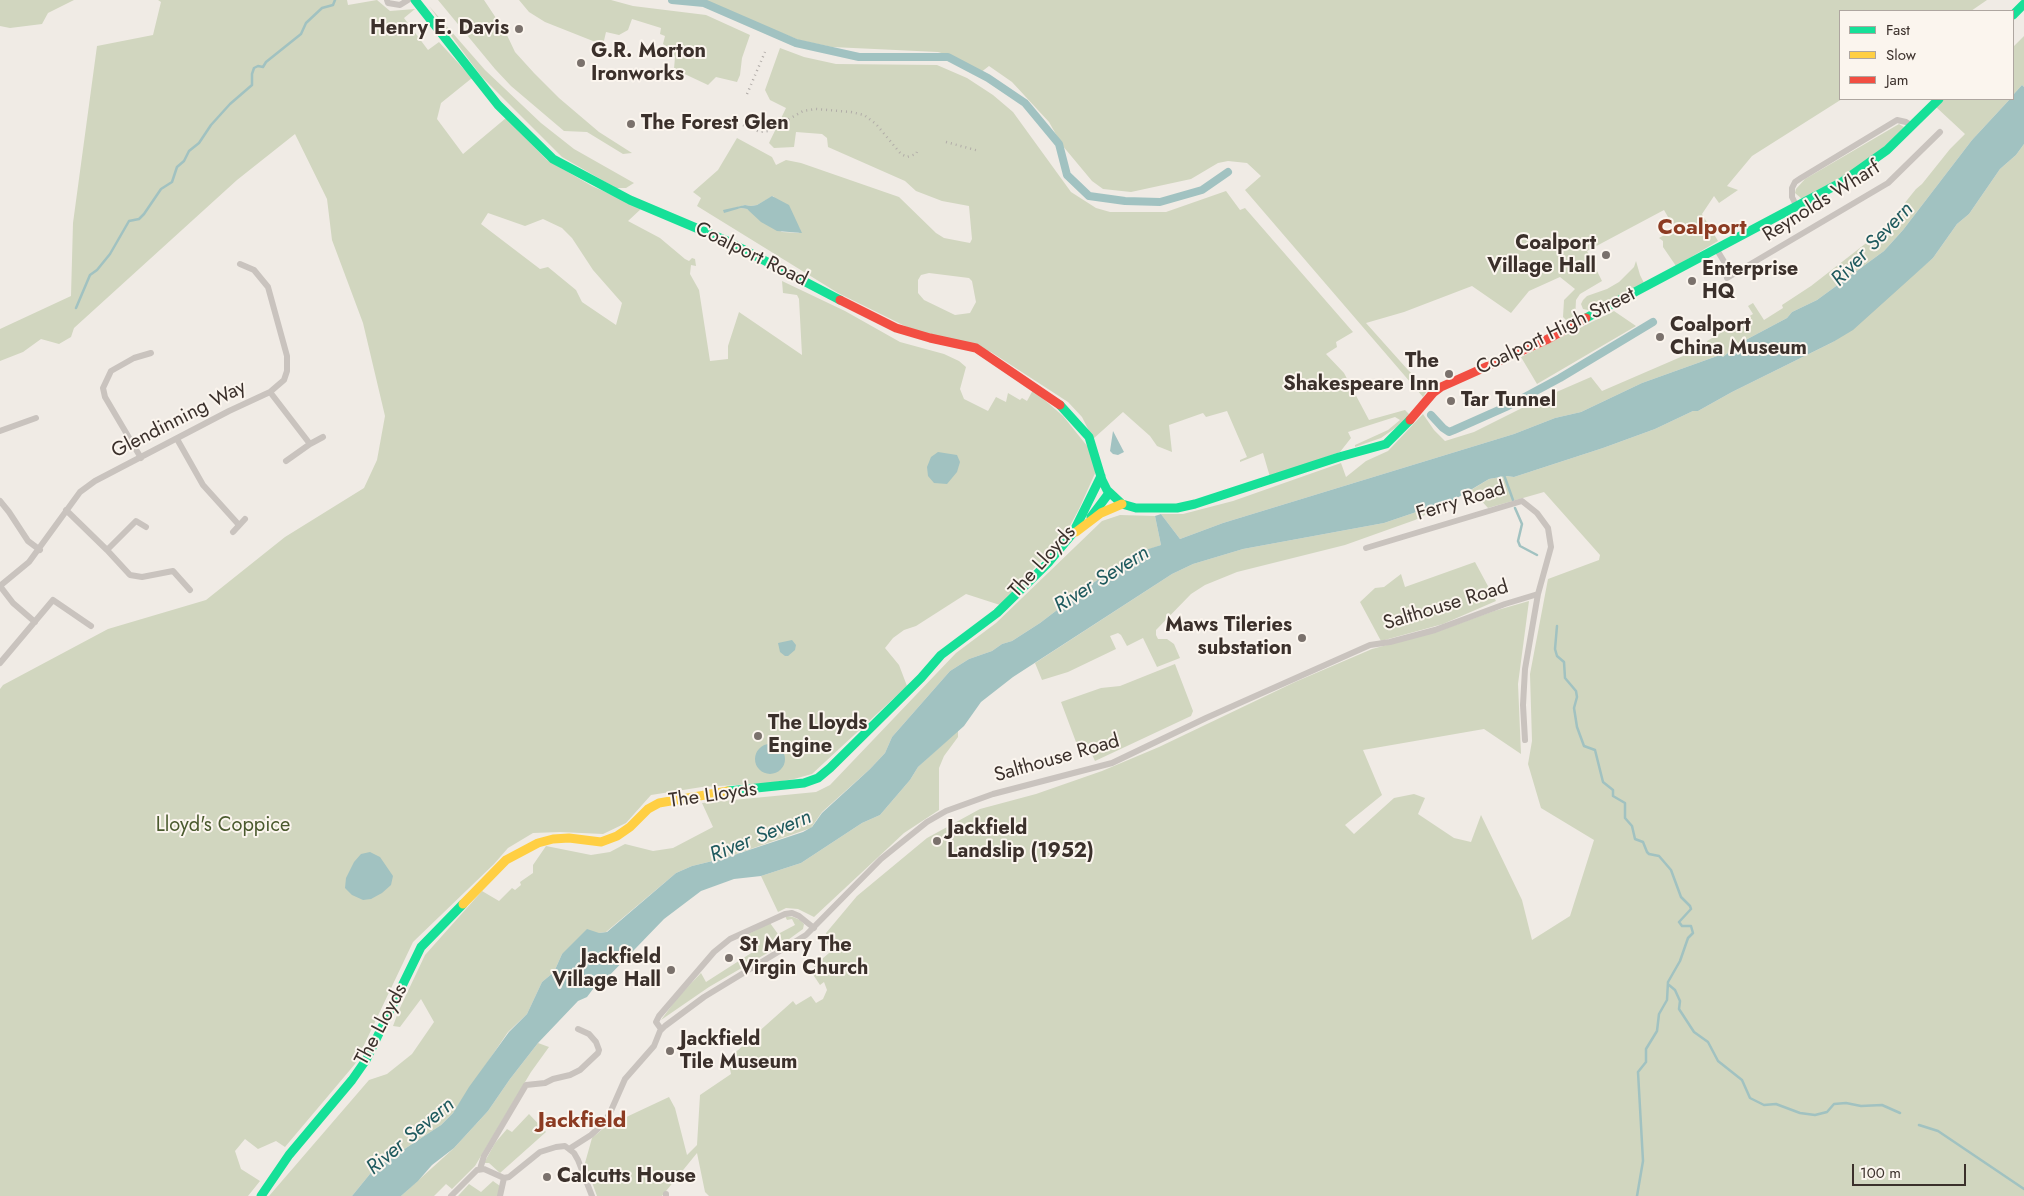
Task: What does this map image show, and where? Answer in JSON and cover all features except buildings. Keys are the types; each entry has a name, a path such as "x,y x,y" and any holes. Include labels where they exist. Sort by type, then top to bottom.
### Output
{"street":[{"path":"387,0 388,3 400,5 408,0"},
{"name":"Coalport Road","path":"415,0 438,35 498,105 553,158 630,200 728,241 896,328 976,348 988,354 1065,409 1089,437 1101,476"},
{"path":"2014,14 2024,4"},
{"name":"Coalport High Street","path":"1122,504 1136,508 1177,508 1219,498 1339,457 1386,444 1399,433 1416,412 1441,388 1546,340 1842,182 1880,155 1938,100"},
{"path":"1797,207 1792,197 1792,188 1795,182 1897,120 1912,126"},
{"name":"Reynolds Wharf","path":"1727,278 1888,183 1940,132"},
{"path":"1717,250 1728,268 1738,272"},
{"name":"Glendinning Way","path":"0,586 29,562 40,550 80,492 95,481 270,392 284,380 287,371 287,356 268,287 254,270 240,264"},
{"path":"141,458 105,397 103,388 111,371 134,358 151,354"},
{"path":"270,392 310,444"},
{"path":"0,431 36,418"},
{"path":"286,461 323,437"},
{"path":"177,439 203,485 239,525"},
{"path":"1101,476 1104,486 1109,493 1122,504"},
{"name":"The Lloyds","path":"261,1196 289,1155 352,1080 366,1060 421,948 506,860 538,843 553,839 569,838 587,842 601,842 617,836 630,827 648,809 667,801 712,793 795,785 818,778 921,678 941,656 997,613 1049,562 1068,540 1078,524 1101,476"},
{"path":"1068,540 1086,523 1109,493"},
{"path":"0,501 28,541 40,550"},
{"name":"Ferry Road","path":"1366,548 1522,501 1537,513 1548,528 1551,547 1538,594"},
{"path":"1086,523 1108,509 1122,504"},
{"path":"66,510 130,575 142,577 173,571 190,590"},
{"path":"233,532 245,519"},
{"path":"107,550 136,521 146,527"},
{"path":"0,586 13,603 34,622"},
{"path":"1525,740 1523,705 1525,669 1538,594"},
{"name":"Salthouse Road","path":"661,1029 704,998 814,928 881,859 928,822 946,811 993,794 1112,763 1206,718 1370,645 1390,642 1435,630 1538,594"},
{"path":"0,663 53,600 90,626"},
{"path":"569,1149 603,1124 610,1113 624,1079 654,1046 661,1029 656,1022 666,1007 714,952 730,939 785,914 792,913 799,916 814,928"},
{"path":"480,1169 484,1156 526,1085 545,1083 570,1075 580,1070 598,1053 599,1050 596,1042 586,1032 578,1029"},
{"path":"451,1196 476,1170 480,1169 504,1178 509,1177 540,1152 565,1146 578,1160 592,1196"},
{"path":"500,1196 504,1178"}],"green space":[{"path":"0,0 74,0 48,13 42,24 10,28 0,26"},
{"name":"Lloyd's Coppice","path":"158,0 347,0 348,5 377,0 390,11 415,9 404,18 428,50 439,42 472,78 441,103 437,119 463,154 506,118 547,160 592,186 642,208 628,221 660,238 685,259 689,261 692,258 695,259 696,266 691,265 690,274 699,290 710,361 728,359 728,346 739,312 802,355 799,299 797,295 783,293 782,281 845,311 900,342 944,354 959,361 966,367 960,389 964,399 988,411 996,397 1006,402 1008,393 1020,400 1022,398 1027,401 1033,390 1063,416 1092,452 1097,469 1065,535 1000,605 966,594 916,626 904,630 893,638 885,648 899,665 907,686 812,774 770,783 702,787 651,795 626,823 603,834 533,833 508,848 494,864 413,942 355,1064 285,1147 276,1141 258,1149 245,1139 235,1151 241,1169 260,1181 248,1196 0,1196 0,689 3,685 108,629 206,600 285,537 364,488 377,460 385,416 363,323 332,240 327,199 295,134 237,180 74,328 71,337 59,344 41,339 23,352 0,361 0,329 71,296 73,223 97,46 153,35 161,2","holes":["488,213 525,226 543,219 562,228 572,238 593,270 622,303 616,325 582,302 576,290 548,267 540,269 481,224"]},
{"path":"438,0 484,0 506,33 515,52 534,73 559,98 599,132 632,153 623,154 587,132 564,131 511,86"},
{"path":"519,0 611,0 633,6 706,15 750,35 742,58 740,75 737,82 716,77 708,85 674,69 675,57 673,52 663,44 665,36 660,34 661,28 632,19 628,30 619,35 606,32 603,45 545,22 529,12"},
{"path":"700,0 1987,0 1972,10 1839,10 1840,100 1752,156 1727,186 1738,190 1719,203 1714,196 1702,214 1718,241 1676,266 1663,247 1663,241 1659,238 1675,229 1664,210 1587,251 1602,281 1580,294 1576,300 1575,320 1568,322 1563,317 1564,300 1575,289 1560,277 1529,291 1511,313 1472,286 1404,312 1366,323 1408,370 1428,389 1423,397 1245,190 1261,176 1247,163 1228,161 1218,163 1191,179 1131,192 1103,189 1092,181 1062,145 1049,122 1012,82 989,66 980,73 955,57 938,52 832,47 799,40"},
{"path":"429,6 485,70 541,123 574,149 634,183 626,188 616,188 562,157 481,76"},
{"path":"2024,36 2024,87 2022,85 2014,94 2014,46"},
{"path":"780,48 804,57 836,64 937,65 967,78 993,95 1013,112 1071,192 1096,208 1110,212 1166,212 1226,191 1240,210 1245,208 1353,332 1336,342 1337,347 1326,354 1344,373 1369,420 1405,410 1410,415 1381,438 1355,447 1355,445 1388,430 1400,420 1395,417 1348,432 1351,438 1340,452 1270,477 1263,453 1240,462 1240,460 1247,457 1227,411 1206,417 1203,413 1169,425 1172,452 1157,446 1150,436 1123,412 1093,439 1082,417 1068,402 991,352 913,330 838,293 697,206 701,198 693,192 718,170 737,138 772,157 776,165 786,160 801,163 899,197 936,233 944,238 970,243 972,239 969,206 942,201 916,191 905,181 828,147 827,138 822,134 796,132 794,147 774,148 769,143 786,108 770,100 765,90","holes":["773,196 800,229 799,233 782,232 747,209 723,211 745,205 757,205","929,273 969,278 972,281 976,302 970,313 955,315 924,300 918,293 918,280 921,275"]},
{"path":"1942,100 2009,100 1972,140 1903,230 1884,251 1817,300 1792,312 1787,318 1740,343 1723,357 1720,355 1642,383 1581,412 1555,418 1514,434 1223,523 1180,539 1161,514 1183,514 1233,501 1341,463 1346,477 1366,461 1388,451 1423,414 1434,430 1445,441 1474,432 1538,400 1591,377 1602,391 1683,356 1708,344 1707,341 1753,314 1748,306 1753,303 1764,320 1783,308 1782,305 1811,286 1883,230 1950,149 1965,134 1936,107"},
{"path":"1899,124 1904,127 1876,155 1834,183 1802,199 1795,193 1796,189 1805,179"},
{"path":"2024,144 2024,1196 709,1196 705,1192 697,1153 662,1196 597,1196 585,1163 592,1138 605,1127 669,1097 675,1108 687,1155 697,1145 700,1095 731,1074 728,1059 793,1001 796,1005 811,996 816,1003 823,999 827,990 824,982 820,985 812,973 814,966 829,953 826,933 857,896 927,838 980,809 1036,794 1102,771 1159,747 1295,682 1372,649 1439,631 1494,611 1529,601 1518,684 1521,754 1484,729 1363,750 1382,795 1345,825 1354,834 1394,798 1414,794 1425,798 1418,814 1454,838 1471,842 1481,815 1522,900 1532,940 1570,916 1594,840 1541,808 1528,764 1532,741 1530,674 1548,579 1599,560 1600,555 1544,492 1488,508 1478,497 1469,493 1489,479 1506,476 1514,477 1655,429 1693,411 1698,411 1833,342 1933,258 1957,224 1969,214 2000,169 2016,155"},
{"path":"1636,261 1644,283 1592,311 1583,309 1581,304 1587,296 1607,289 1619,282 1634,267"},
{"path":"1614,311 1636,326 1537,384 1521,357"},
{"path":"1447,504 1415,520 1345,545 1237,572 1205,585 1191,594 1156,630 1158,639 1167,639 1174,644 1180,658 1157,667 1143,638 1127,646 1118,633 1110,636 1116,649 1068,672 1042,680 1035,663 1172,574 1193,564 1243,549 1384,523 1437,505"},
{"path":"1120,515 1155,516 1161,545 1139,553 1090,585 1040,623 1012,641 1002,644 992,651 969,659 950,671 892,737 885,753 822,812 811,828 725,858 692,866 676,873 606,932 599,933 562,954 554,972 542,982 527,1014 508,1032 453,1113 441,1125 374,1169 352,1196 269,1196 369,1080 387,1074 412,1054 434,1022 421,999 400,1027 393,1026 399,1010 425,955 482,891 499,901 512,888 515,890 521,885 520,882 533,873 533,865 546,846 591,855 610,852 625,844 653,851 673,848 713,827 702,803 816,792 830,785 956,653 996,623 1102,521"},
{"path":"1475,562 1496,601 1443,624 1381,641 1360,602 1375,588 1384,587 1401,574 1405,587"},
{"path":"1175,664 1193,711 1191,716 1095,761 1088,746 1079,750 1061,702 1101,688 1120,686"},
{"path":"958,730 958,737 944,756 939,768 939,810 904,833 814,917 798,909 786,908 778,912 761,876 801,863 862,823 880,815 910,780 918,767"},
{"path":"785,916 800,920 804,924 803,929 781,945 709,987 661,1020 678,997 701,973 706,982 759,948 748,934 770,923 778,934 795,925 792,919 787,920"},
{"path":"538,1043 549,1047 531,1072 475,1166 452,1189 446,1184 434,1196 401,1196 454,1148 488,1111"},
{"path":"529,1114 546,1132 500,1173 489,1163 484,1163 495,1143 507,1129 512,1132"},
{"path":"493,1181 500,1186 498,1196 458,1196 469,1184 481,1192"}],"water":[{"name":"River Severn","path":"2022,85 2024,87 2024,144 2016,155 2000,169 1969,214 1957,224 1933,258 1853,330 1698,411 1693,411 1655,429 1603,448 1514,477 1506,476 1489,479 1447,504 1437,505 1384,523 1243,549 1193,564 1172,574 1013,677 981,702 964,726 918,767 910,780 880,815 862,823 801,863 761,876 734,879 701,891 664,919 605,980 596,985 587,997 578,1001 538,1043 488,1111 454,1148 432,1165 418,1181 401,1196 352,1196 374,1169 441,1125 453,1113 469,1087 509,1032 527,1014 542,982 554,972 562,954 587,929 599,933 607,932 676,873 692,866 725,858 803,832 812,827 822,813 885,753 892,737 950,671 969,659 992,651 1002,644 1012,641 1139,552 1161,545 1155,516 1161,514 1180,539 1223,523 1514,434 1555,418 1581,412 1642,383 1720,355 1723,357 1740,343 1787,318 1792,312 1817,300 1884,251 1903,230 1972,140 2009,100 2014,100 2014,94"},
{"path":"772,196 789,205 802,233 777,231 761,222 747,209 741,208 724,213 723,210 745,205 757,205"},
{"path":"1113,431 1124,452 1118,455 1110,451"},
{"path":"938,452 957,455 960,462 957,472 947,484 934,483 928,476 927,467 931,457"},
{"path":"792,640 796,645 795,650 788,656 785,656 780,652 778,643"},
{"path":"770,744 781,748 785,759 781,770 770,774 759,770 755,759 759,748"},
{"path":"370,852 380,857 393,876 391,885 382,893 371,899 363,900 352,895 345,888 346,878 354,862 361,854"}],"waterway":[{"path":"76,308 90,275 97,270 110,254 129,221 139,219 144,214 161,189 172,182 177,167 184,161 189,151 199,143 211,125 230,104 252,85 254,68 258,66 263,67 266,62 301,34 306,23 322,8 333,5 335,0"},
{"path":"672,0 704,3 796,43 859,57 948,57 988,78 1025,103 1059,144 1067,175 1089,196 1125,201 1160,202 1202,190 1228,172"},
{"path":"1431,415 1449,432 1454,430 1508,406 1560,378 1653,322"},
{"path":"1504,475 1513,500"},
{"path":"1515,508 1522,524 1518,541 1520,546 1537,555"},
{"path":"1557,626 1555,649 1557,656 1564,662 1565,678 1576,691 1577,697 1574,708 1577,727 1584,746 1595,750 1603,782 1613,790 1613,796 1625,803 1625,818 1632,826 1635,839 1643,842 1647,852 1659,856 1671,870 1681,897 1691,909 1679,922 1682,926 1691,926 1693,933 1688,938 1680,961 1668,982 1667,1000 1659,1014 1657,1031 1646,1049 1646,1062 1638,1072 1643,1161 1637,1196"},
{"path":"1669,985 1675,990 1680,1001 1679,1009 1694,1032 1708,1042 1718,1061 1742,1080 1750,1098 1764,1105 1776,1104 1800,1113 1815,1115 1827,1112 1834,1104 1846,1103 1861,1106 1882,1105 1900,1113"},
{"path":"1919,1125 1938,1131 2024,1189"}],"railway":[{"path":"747,94 765,52"},
{"path":"743,125 760,132 768,131 803,111 816,109 851,112 864,115 876,124 901,154 907,157 917,152"},
{"path":"946,142 979,151"}],"traffic: fast":[{"path":"415,0 498,105 553,159 630,200 727,241 840,300"},
{"path":"2014,14 2024,4"},
{"path":"1586,318 1842,182 1887,150 1938,100"},
{"path":"1060,405 1089,437 1102,480 1107,490 1122,504 1136,508 1177,508 1195,504 1339,457 1386,444 1410,420"},
{"path":"728,791 804,783 818,778 830,768 921,678 941,655 997,613 1049,562 1073,533 1101,476"},
{"path":"1091,517 1109,493"},
{"path":"261,1196 289,1155 352,1080 366,1060 421,947 463,904"}],"traffic: slow":[{"path":"1076,532 1101,513 1122,504"},
{"path":"463,904 506,860 538,843 553,839 569,838 601,842 617,836 630,827 648,809 659,803 728,791"}],"traffic: jam":[{"path":"840,300 896,328 976,348 1060,405"},
{"path":"1410,420 1433,393 1441,387 1546,340 1586,318"}],"place":[{"name":"Henry E. Davis","path":"519,29"},
{"name":"G.R. Morton Ironworks","path":"581,63"},
{"name":"The Forest Glen","path":"631,124"},
{"name":"Coalport Village Hall","path":"1606,255"},
{"name":"Enterprise HQ","path":"1692,281"},
{"name":"Coalport China Museum","path":"1660,337"},
{"name":"The Shakespeare Inn","path":"1449,374"},
{"name":"Tar Tunnel","path":"1451,401"},
{"name":"Maws Tileries substation","path":"1302,638"},
{"name":"The Lloyds Engine","path":"758,736"},
{"name":"Jackfield Landslip (1952)","path":"937,841"},
{"name":"St Mary The Virgin Church","path":"729,958"},
{"name":"Jackfield Village Hall","path":"671,970"},
{"name":"Jackfield Tile Museum","path":"670,1051"},
{"name":"Calcutts House","path":"547,1177"}],"district":[{"name":"Coalport","path":"1702,229"},
{"name":"Jackfield","path":"582,1122"}]}
